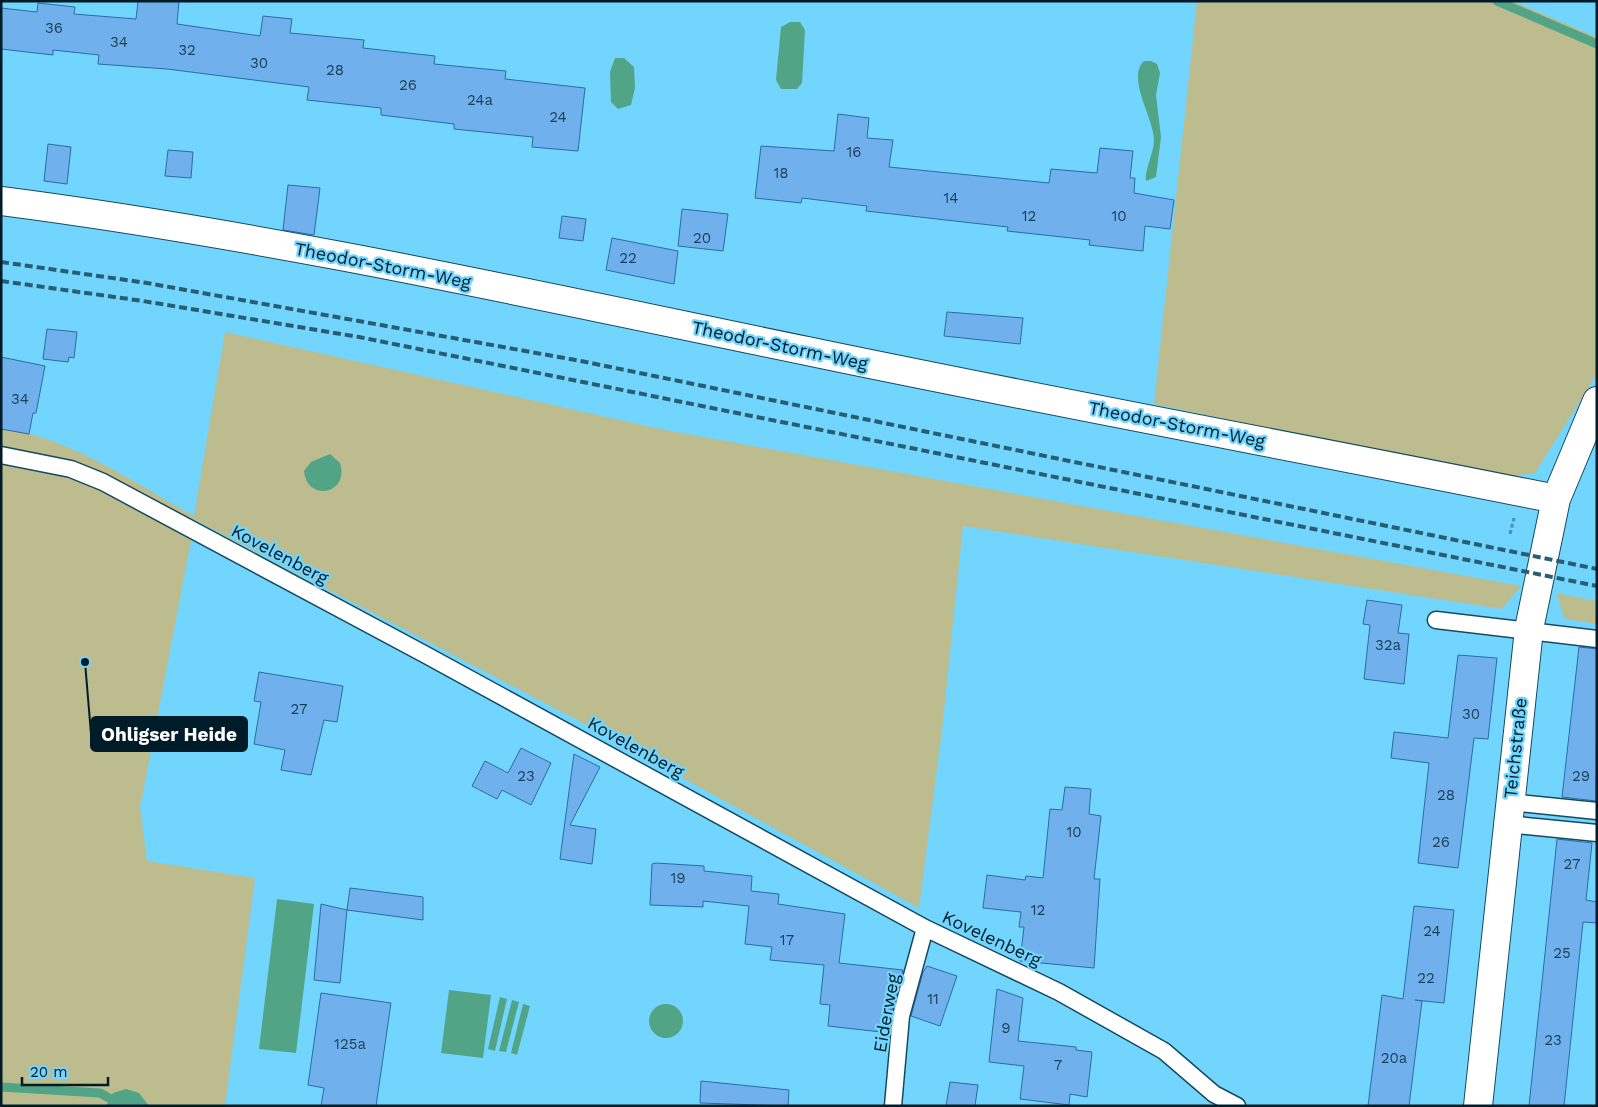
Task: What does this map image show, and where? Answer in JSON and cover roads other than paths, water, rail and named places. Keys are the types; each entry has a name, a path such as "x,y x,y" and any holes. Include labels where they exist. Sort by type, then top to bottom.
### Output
{"street":[{"name":"Theodor-Storm-Weg","path":"1,201 130,220 334,255 878,366 1556,499"},
{"name":"Teichstraße","path":"1478,1106 1529,629 1556,499 1597,401"}],"lane":[{"name":"Kovelenberg","path":"1,455 71,469 103,482 426,654 925,928 1059,992 1164,1052 1214,1094 1236,1106"},
{"path":"1436,620 1529,629 1597,639"},
{"path":"1508,813 1597,811"},
{"path":"1508,813 1597,833"},
{"name":"Eiderweg","path":"892,1106 901,1016 925,928"}],"waterway":[{"path":"1497,1 1597,44"},
{"path":"1,1087 100,1093 109,1098"}],"railway":[{"path":"1,262 147,283 581,361 1597,569"},
{"path":"1,281 143,301 359,337 1597,586"}],"place":[{"name":"Ohligser Heide","path":"85,662"}]}
